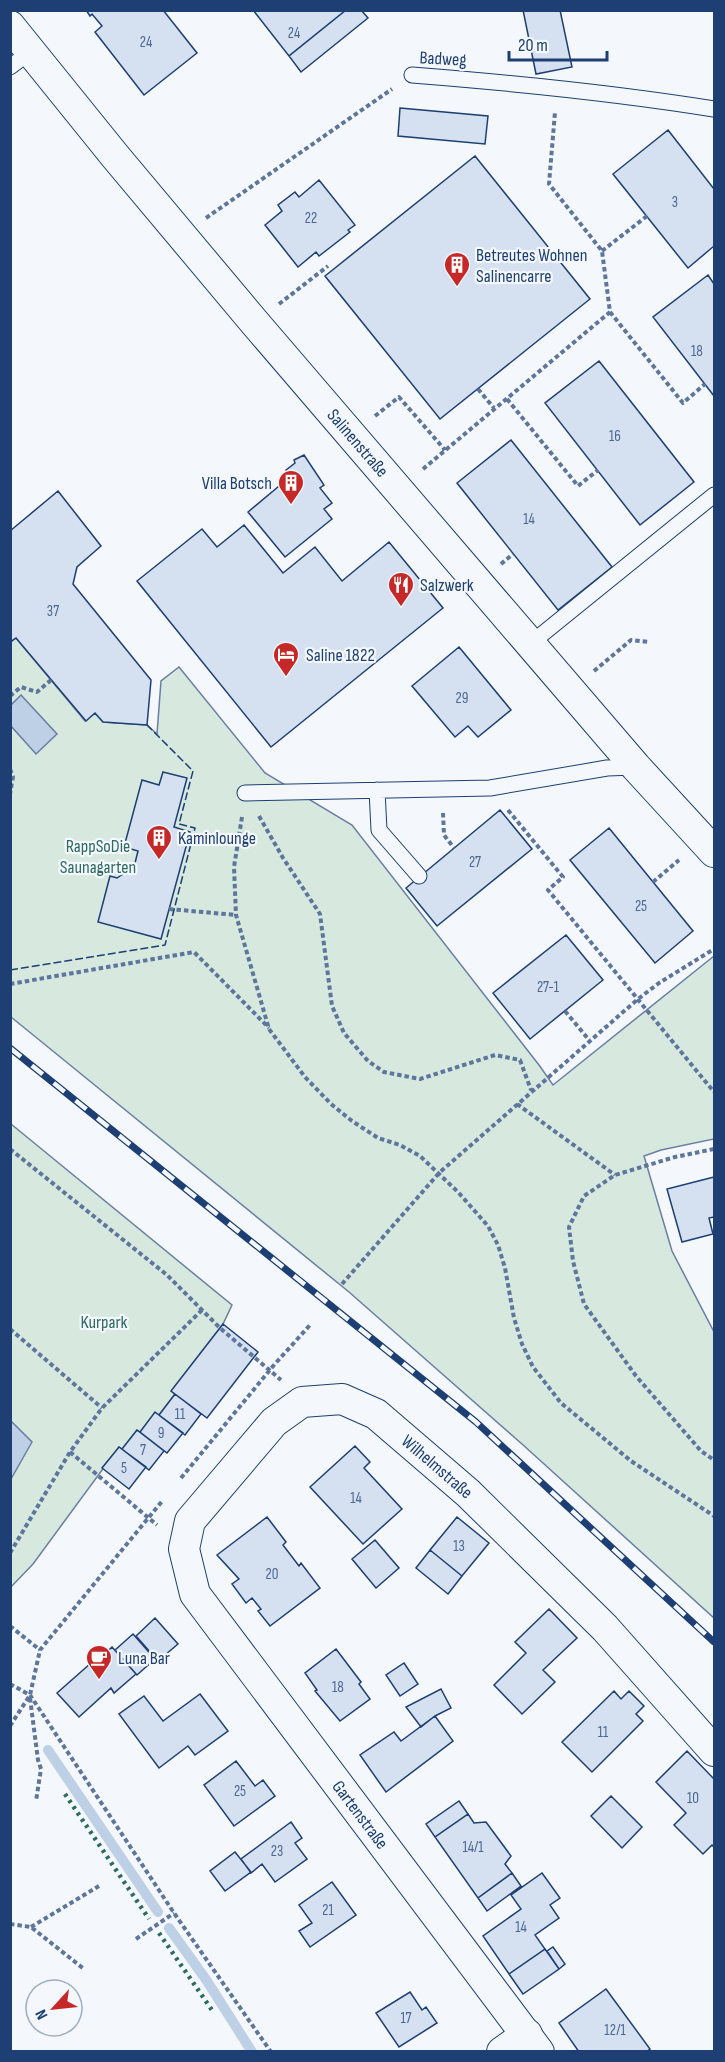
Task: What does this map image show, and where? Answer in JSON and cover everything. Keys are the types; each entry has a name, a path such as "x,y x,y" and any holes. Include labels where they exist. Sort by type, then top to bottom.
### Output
{"street":[{"name":"Salinenstraße","path":"10,26 20,60 181,235 636,767 714,852"},
{"name":"Wilhelmstraße","path":"195,1594 184,1549 189,1521 274,1422 302,1402 342,1399 376,1414 468,1493 605,1628 714,1751"},
{"name":"Gartenstraße","path":"195,1594 533,2043 501,2052"}],"lane":[{"name":"Badweg","path":"412,75 558,87 714,109"},
{"path":"531,644 714,495"},
{"path":"245,793 490,788 607,768 636,767"},
{"path":"377,790 379,830 419,876"}],"path":[{"name":"Badweg","path":"181,235 412,75"},
{"path":"558,87 549,184 602,251 610,312 683,403 705,384"},
{"path":"602,251 647,216"},
{"path":"255,323 328,266"},
{"path":"422,470 610,312"},
{"path":"478,389 494,408"},
{"path":"352,436 399,397 445,450"},
{"path":"507,399 578,486 598,470"},
{"path":"570,690 632,640 650,642"},
{"path":"10,696 21,687 37,692 51,680"},
{"path":"10,769 13,777 10,794"},
{"path":"441,788 444,836 454,848"},
{"path":"490,788 563,877 548,890 714,1092"},
{"path":"245,793 234,867 236,915 269,1029"},
{"path":"245,793 283,858 321,914 332,1006 344,1033 368,1061 384,1072 420,1079 495,1055 520,1060 531,1090"},
{"path":"169,909 236,915"},
{"path":"342,1284 439,1173 531,1090 638,999 659,983 714,949"},
{"path":"10,984 194,952 269,1029 305,1077 331,1104 352,1122 378,1138 400,1145 420,1156 488,1226 498,1245 522,1344 533,1368 561,1403 631,1461 714,1516"},
{"path":"565,1011 589,1040"},
{"path":"517,1104 615,1175"},
{"path":"10,1149 167,1275 220,1328 276,1374"},
{"path":"714,1149 675,1157 615,1175 584,1196 569,1227 573,1261 584,1304 636,1376 700,1451 714,1460"},
{"path":"10,1553 70,1452 102,1408 202,1310"},
{"path":"177,1483 310,1325"},
{"path":"10,1329 102,1408"},
{"path":"70,1452 148,1518"},
{"path":"36,1801 41,1769 30,1695 40,1650 170,1492"},
{"path":"10,1626 40,1650"},
{"path":"10,1684 30,1695 174,1913 271,2052"},
{"path":"10,1726 30,1695"},
{"path":"31,1927 99,1886"},
{"path":"136,1939 174,1913"},
{"path":"10,1924 31,1927 84,1969"}],"green space":[{"name":"RappSoDie Saunagarten","path":"16,638 85,721 95,713 103,722 147,725 157,734 161,681 179,667 265,773 352,825 553,1085 714,956 714,1139 661,1150 644,1156 672,1251 714,1332 714,1618 522,1444 349,1292 11,1017 11,726 36,753 21,696 11,705 11,642"},
{"name":"Kurpark","path":"11,1124 232,1305 223,1324 172,1390 175,1394 159,1415 155,1413 122,1449 119,1447 33,1564 11,1587"}],"water":[{"path":"21,695 57,734 36,754 11,726 11,705"},
{"path":"11,1421 32,1442 11,1479"}],"building":[{"path":"86,10 163,10 197,53 144,95 95,32 102,26"},
{"path":"253,10 346,10 289,56"},
{"path":"346,10 361,10 368,18 301,72 289,56"},
{"path":"523,10 560,10 572,67 536,74"},
{"path":"400,108 488,116 485,144 398,136"},
{"path":"668,130 714,189 714,246 688,268 613,174"},
{"name":"Betreutes Wohnen Salinencarre","path":"475,156 590,299 440,419 325,276"},
{"path":"319,180 355,225 348,230 350,232 319,256 316,252 298,267 265,225 282,211 278,205 295,192 299,197"},
{"path":"708,275 714,284 714,396 653,317"},
{"path":"599,361 694,482 640,525 545,403"},
{"path":"511,440 612,567 558,610 457,483"},
{"name":"Villa Botsch","path":"304,455 324,485 320,488 332,503 324,509 332,519 285,557 248,512 291,476 286,470 295,463 294,460"},
{"path":"58,491 101,546 77,567 73,584 151,680 147,725 103,722 95,713 86,721 16,638 10,642 10,531"},
{"name":"Saline 1822","path":"244,525 283,573 315,547 342,581 389,542 443,608 271,747 137,581 202,529 217,547"},
{"path":"459,647 511,710 478,737 468,726 455,737 412,686"},
{"name":"Kaminlounge","path":"163,772 187,778 174,827 190,832 161,939 98,922 110,876 117,878 129,870 133,871 138,851 124,847 142,780 159,785"},
{"path":"500,810 532,849 437,926 406,888"},
{"path":"609,828 693,931 655,963 570,860"},
{"path":"566,935 603,980 530,1039 493,993"},
{"path":"714,1177 714,1217 709,1218 713,1234 682,1242 667,1189"},
{"path":"223,1324 258,1352 207,1418 171,1391"},
{"path":"175,1394 201,1414 185,1435 159,1415"},
{"path":"155,1412 183,1433 167,1453 140,1432"},
{"path":"137,1430 164,1451 149,1470 122,1449"},
{"path":"355,1446 370,1462 364,1468 402,1509 363,1544 310,1487"},
{"path":"119,1447 146,1467 129,1489 102,1468"},
{"path":"267,1517 286,1542 283,1545 299,1566 301,1563 320,1588 270,1626 258,1611 261,1609 252,1598 246,1603 232,1584 239,1579 217,1555"},
{"path":"457,1517 489,1543 462,1576 430,1550"},
{"path":"375,1540 399,1568 376,1588 352,1559"},
{"path":"430,1550 462,1576 448,1594 416,1568"},
{"path":"549,1609 577,1638 543,1670 555,1682 522,1714 494,1685 526,1653 515,1642"},
{"path":"155,1618 178,1644 158,1661 136,1636"},
{"path":"133,1634 155,1659 137,1675 115,1650"},
{"name":"Luna Bar","path":"112,1647 136,1674 114,1693 111,1688 79,1717 57,1693"},
{"path":"336,1649 361,1682 359,1684 370,1699 340,1721 315,1691 317,1690 305,1673"},
{"path":"404,1663 418,1684 400,1696 386,1675"},
{"path":"441,1689 451,1708 435,1716 421,1727 406,1707"},
{"path":"614,1691 621,1699 629,1691 644,1706 636,1714 643,1721 592,1772 562,1742"},
{"path":"200,1694 228,1731 195,1755 188,1746 159,1768 119,1714 144,1696 163,1721"},
{"path":"435,1716 453,1741 386,1792 360,1755 394,1732 401,1741"},
{"path":"687,1751 714,1779 714,1847 712,1845 703,1854 674,1825 686,1813 656,1782"},
{"path":"236,1761 255,1786 263,1780 275,1796 234,1826 204,1785"},
{"path":"611,1796 642,1827 622,1848 591,1816"},
{"path":"459,1801 468,1814 435,1837 426,1824"},
{"path":"468,1814 474,1823 486,1822 511,1856 505,1864 512,1873 478,1898 435,1837"},
{"path":"291,1822 302,1838 295,1843 307,1859 275,1882 262,1864 251,1873 241,1859"},
{"path":"235,1852 251,1872 225,1891 210,1871"},
{"path":"512,1873 521,1886 487,1911 478,1898"},
{"path":"542,1873 560,1898 550,1905 559,1918 535,1935 545,1949 509,1974 483,1936 521,1909 511,1895"},
{"path":"332,1882 356,1915 310,1947 299,1931 312,1923 299,1905"},
{"path":"553,1947 565,1964 559,1969 547,1951"},
{"path":"545,1949 559,1969 523,1994 509,1974"},
{"path":"606,1989 650,2049 646,2052 579,2052 559,2023"},
{"path":"410,1992 422,2010 426,2007 437,2023 399,2047 376,2013"}],"waterway":[{"path":"48,1750 158,1912"},
{"path":"169,1928 207,1981 252,2052"}],"railway":[{"path":"10,1048 476,1422 714,1642"}],"hedge":[{"path":"65,1794 149,1919"},
{"path":"159,1933 214,2013"}],"fence":[{"path":"10,970 165,945 195,828 179,824 193,771 147,725"}],"place":[{"name":"Betreutes Wohnen Salinencarre","path":"457,288"},
{"name":"Villa Botsch","path":"291,506"},
{"name":"Salzwerk","path":"401,608"},
{"name":"Saline 1822","path":"286,678"},
{"name":"Kaminlounge","path":"159,861"},
{"name":"Luna Bar","path":"99,1681"}]}
